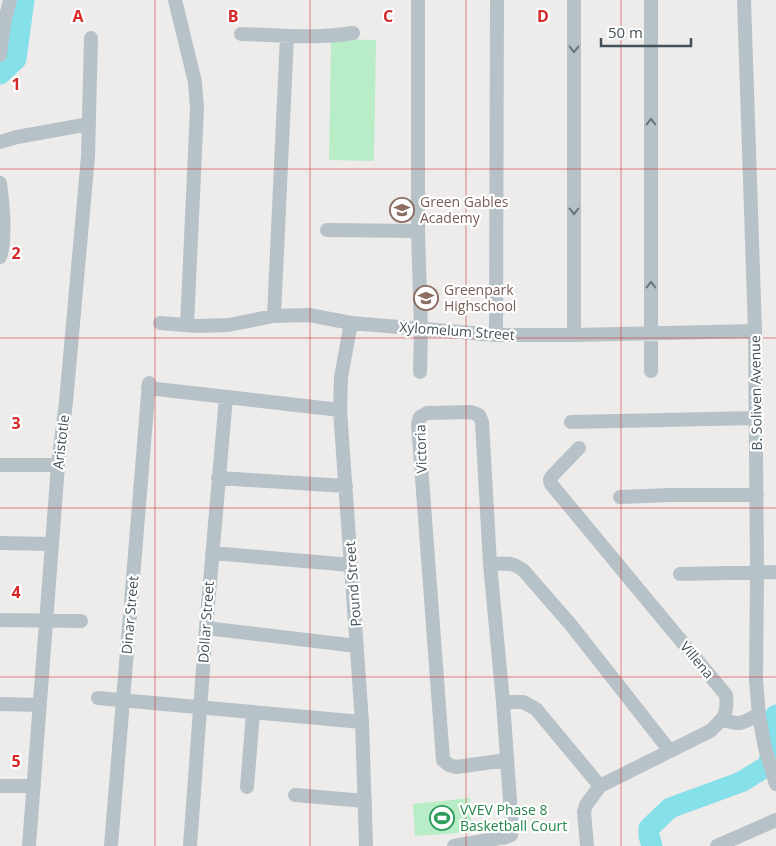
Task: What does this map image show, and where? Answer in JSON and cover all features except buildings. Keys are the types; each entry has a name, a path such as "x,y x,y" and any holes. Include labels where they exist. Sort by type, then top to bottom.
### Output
{"street":[{"path":"175,0 195,82 197,109 187,325"},
{"path":"418,0 420,372"},
{"path":"496,335 497,0"},
{"path":"574,0 574,335"},
{"path":"651,0 652,371"},
{"name":"B. Soliven Avenue","path":"744,0 755,331 757,495 756,680 759,714 776,784"},
{"path":"0,55 6,7"},
{"path":"241,34 338,36 353,34"},
{"path":"274,316 287,36"},
{"name":"Aristotle","path":"29,846 58,465 66,402 88,156 91,38"},
{"path":"0,142 17,137 89,124"},
{"path":"0,184 3,201 0,257"},
{"path":"327,230 418,231"},
{"name":"Xylomelum Street","path":"160,322 198,326 228,325 274,316 309,315 351,323 496,335 755,331"},
{"name":"Pound Street","path":"351,323 341,377 340,410 362,722 366,846"},
{"name":"Dinar Street","path":"111,846 149,386 226,397"},
{"path":"226,397 340,410"},
{"name":"Dollar Street","path":"190,846 218,478 226,397"},
{"name":"Victoria","path":"454,846 506,837 511,835 512,828 507,760 490,564 482,422 479,415 471,412 427,413 420,417 418,424 443,760 449,765 456,767 507,760"},
{"path":"571,422 756,418"},
{"name":"Villena","path":"579,448 552,476 551,484 726,695 728,707 723,718"},
{"path":"0,466 58,465"},
{"path":"218,478 346,486"},
{"path":"620,496 757,495"},
{"path":"0,543 52,544"},
{"path":"212,553 351,564"},
{"path":"490,564 517,565 524,571 571,625 670,751"},
{"path":"680,574 776,572"},
{"path":"0,620 81,621"},
{"path":"206,628 357,646"},
{"path":"98,698 362,722"},
{"path":"502,702 523,702 536,709 600,786"},
{"path":"0,704 40,705"},
{"path":"247,787 253,712"},
{"path":"587,846 584,812 586,805 600,786 710,732 723,718 732,723 744,722 759,714"},
{"path":"0,786 34,786"},
{"path":"295,794 365,801"},
{"path":"717,846 736,842 776,820"}],"green space":[{"path":"331,39 376,40 374,161 329,160"},
{"name":"VVEV Phase 8 Basketball Court","path":"470,798 472,832 415,836 413,804"}],"waterway":[{"path":"0,74 16,59 24,0"},
{"path":"652,846 649,828 670,808 741,782 769,765 776,715"}],"place":[{"name":"Green Gables Academy","path":"402,210"},
{"name":"Greenpark Highschool","path":"426,298"},
{"name":"VVEV Phase 8 Basketball Court","path":"442,818"}]}
